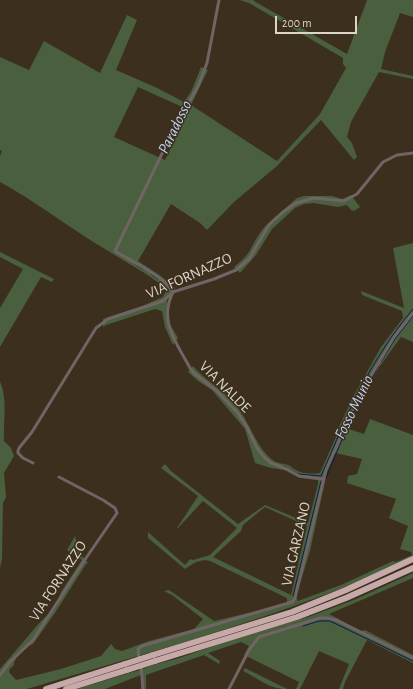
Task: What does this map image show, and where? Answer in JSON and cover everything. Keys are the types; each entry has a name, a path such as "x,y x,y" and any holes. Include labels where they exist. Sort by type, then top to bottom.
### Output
{"highway":[{"path":"66,689 126,667 292,612 346,590 413,559"},
{"path":"154,658 297,617 346,598 413,568"},
{"path":"46,689 126,667"}],"street":[{"path":"173,292 170,287 151,272 116,251 172,133 198,86 207,63 219,0"},
{"name":"VIA FORNAZZO","path":"33,463 20,456 18,451 19,448 32,432 96,328 108,319 163,300 173,292 214,279 236,270 249,259 269,225 283,212 296,203 314,198 344,201 356,194 383,162 397,155 413,153"},
{"name":"VIA NALDE","path":"173,292 170,298 167,314 168,327 191,370 218,392 237,412 247,427 257,448 271,463 287,469 299,476 323,479"},
{"name":"VIA GARZANO","path":"143,689 142,671 138,654 138,649 142,646 292,602 295,598 323,479 359,396 394,337 413,313"},
{"name":"VIA FORNAZZO","path":"0,675 10,662 32,640 117,513 115,508 103,500 59,478"},
{"path":"229,689 249,650 259,637 320,618 336,620 413,658"}],"green space":[{"path":"239,0 254,0 347,54 367,0 413,0 413,17 400,13 385,52 381,69 413,76 413,79 379,72 351,122 347,137 352,143 357,157 354,160 321,120 277,166 234,202 207,230 200,223 171,204 138,261 161,276 175,288 167,300 170,324 178,338 173,345 165,327 162,311 155,309 103,327 103,319 142,306 163,297 167,289 140,270 0,182 0,156 2,151 0,150 0,57 29,70 44,41 100,73 127,15 137,20 116,70 155,87 184,102 191,92 201,67 208,70 191,105 277,161 320,114 346,68 343,64 343,58 249,3","holes":["138,87 189,110 165,160 114,137"]},
{"path":"351,195 360,207 354,211 347,205 338,207 313,203 304,204 295,208 272,229 256,255 240,273 234,267 248,254 258,235 265,226 297,198 304,196 332,196 342,199"},
{"path":"413,243 413,342 401,337 380,366 356,404 346,428 364,434 370,419 413,435 413,558 319,597 222,630 27,689 0,689 0,669 41,621 56,607 61,592 82,560 67,550 75,536 80,554 88,563 33,644 19,651 14,665 9,672 16,680 61,669 101,656 111,644 115,649 122,651 149,641 194,629 203,619 172,595 164,591 169,590 214,621 287,604 287,598 210,561 203,560 194,563 185,569 148,538 148,532 185,565 190,559 193,560 210,555 237,528 203,501 177,528 198,496 161,468 165,464 171,471 238,524 265,505 308,523 318,484 318,480 300,478 284,470 255,463 245,429 212,390 188,372 193,366 233,402 243,415 258,443 274,461 288,465 301,472 311,474 320,473 353,397 381,347 403,318 402,311 362,295 361,291 404,308 393,248","holes":["335,453 362,459 357,474 348,476 347,483 396,499 389,518 408,526 400,549 411,552 412,555 396,562 393,561 341,585 298,601 296,597 310,551 327,472","265,507 307,526 291,595 213,557 241,531 243,525"]},
{"path":"0,252 54,279 52,282 41,277 0,347 0,308 23,269 0,257"},
{"path":"0,381 5,403 4,441 11,448 14,456 4,473 6,497 3,503 2,559 0,568"},
{"path":"413,573 413,578 329,614 361,631 365,630 413,655 413,663 367,640 345,682 343,689 339,689 349,664 319,651 300,689 296,689 299,682 244,655 249,646 241,642 208,653 220,661 219,664 204,655 146,675 146,689 141,689 141,675 105,689 77,689 179,658 233,639 311,616 356,599"},
{"path":"245,668 287,689 280,689 264,683 243,671"}],"waterway":[{"name":"Paradosso","path":"135,264 143,269"},
{"name":"Paradosso","path":"151,274 158,279"},
{"name":"Fosso Munio","path":"284,466 298,474 321,476 348,414 365,380 388,343 413,309"},
{"name":"Fosso Munio","path":"381,362 395,339 413,316"},
{"path":"326,478 354,411 379,365"},
{"path":"293,596 321,481"},
{"path":"303,626 319,621 330,621 413,661"}]}
